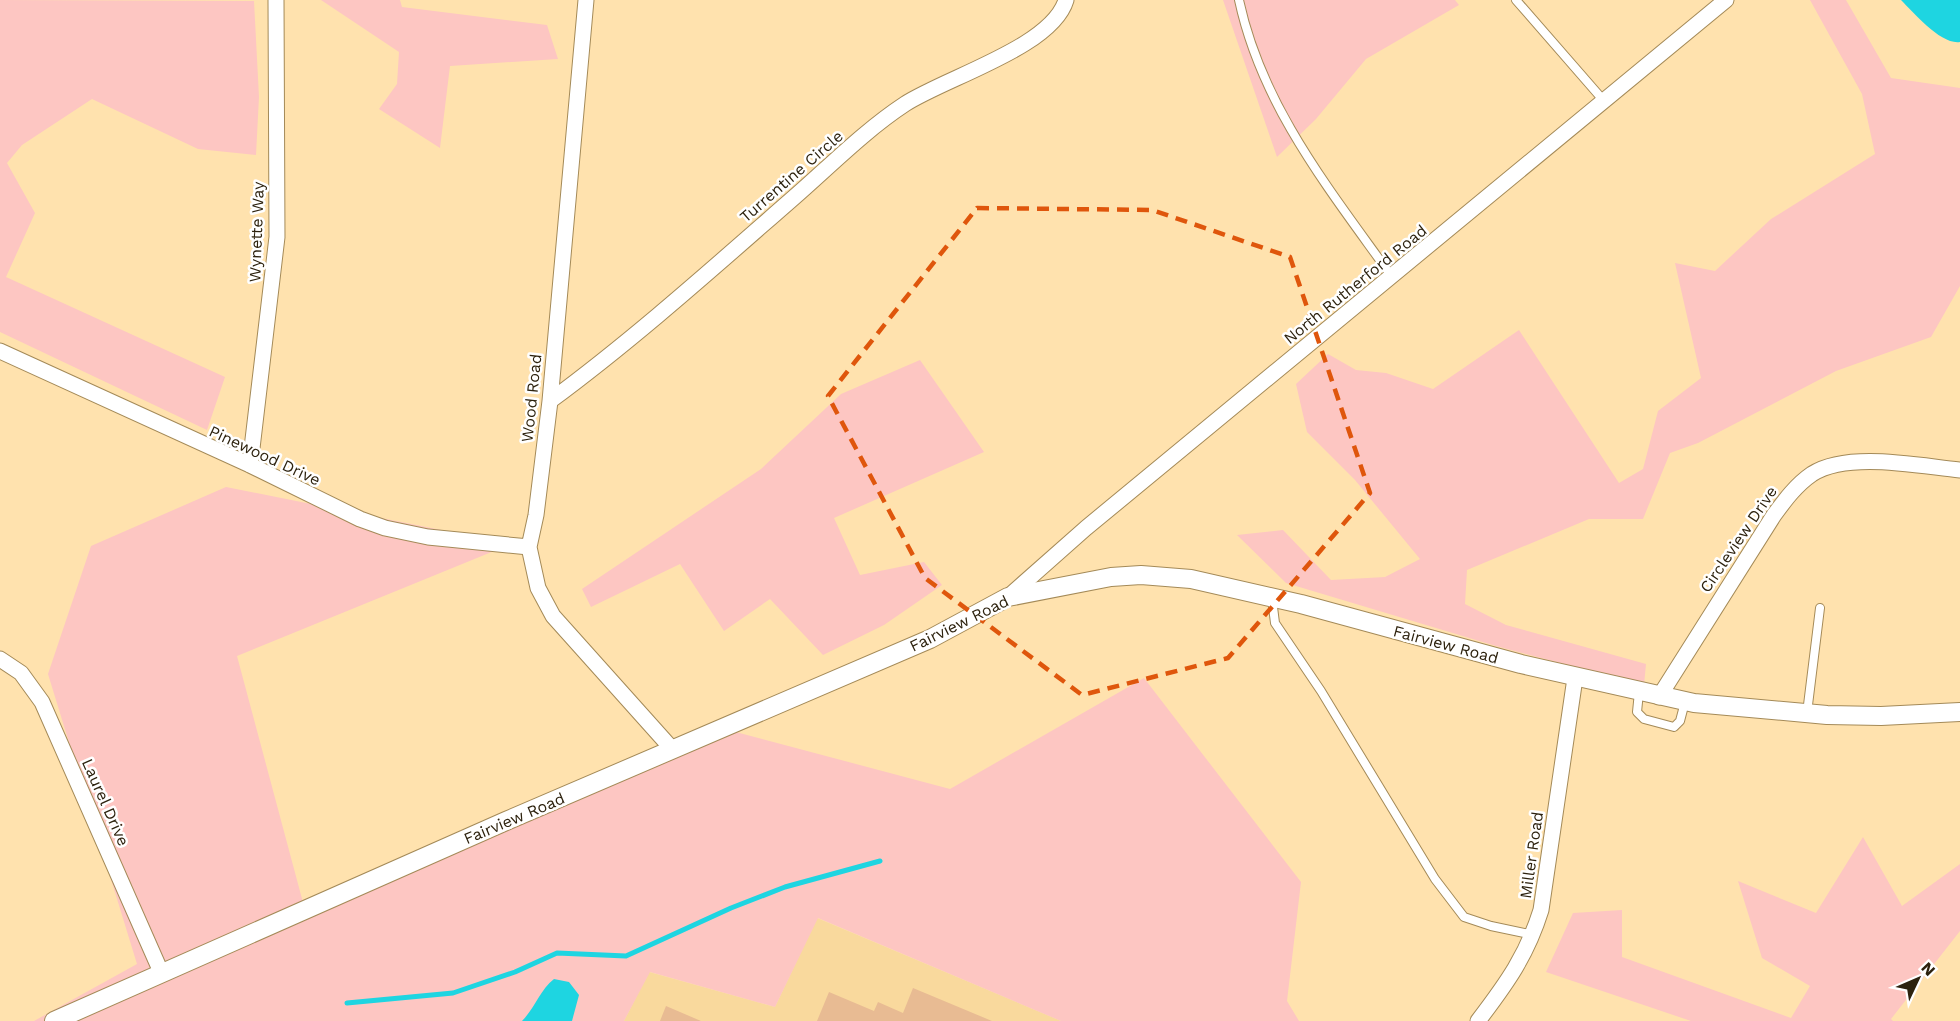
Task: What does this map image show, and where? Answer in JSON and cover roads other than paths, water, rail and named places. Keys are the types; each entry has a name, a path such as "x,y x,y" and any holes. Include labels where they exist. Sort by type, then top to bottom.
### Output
{"street":[{"name":"Wynette Way","path":"250,465 277,237 276,0"},
{"name":"Wood Road","path":"586,0 550,401 536,515 529,547 538,588 553,616 673,750"},
{"name":"Turrentine Circle","path":"550,401 660,314 881,121 933,88 1040,35 1057,18 1066,0"},
{"name":"North Rutherford Road","path":"1008,597 1086,528 1605,103 1726,0"},
{"name":"Pinewood Drive","path":"0,351 250,465 340,510 385,528 428,537 529,547"},
{"name":"Circleview Drive","path":"1659,697 1774,515 1789,495 1811,475 1837,464 1862,462 1960,470"},
{"name":"Fairview Road","path":"54,1021 160,972 930,639 1008,597 1111,577 1141,574 1191,579 1272,597 1575,678 1685,702 1807,714 1881,716 1960,712"},
{"name":"Laurel Drive","path":"0,659 21,673 42,702 160,972"},
{"name":"Miller Road","path":"1478,1021 1516,972 1534,935 1541,910 1575,678"}],"lane":[{"path":"1239,0 1258,65 1277,109 1302,150 1392,277"},
{"path":"1516,0 1605,103"},
{"path":"1272,597 1275,623 1334,711 1435,879 1464,917 1491,926 1534,935"},
{"path":"1807,714 1820,608"},
{"path":"1639,692 1637,712 1644,718 1674,727 1680,721 1685,702"}],"water":[{"path":"1901,0 1960,0 1960,42 1945,39 1936,33"},
{"path":"554,979 569,982 579,995 572,1021 522,1021 545,988"}],"waterway":[{"path":"347,1003 453,993 515,972 557,953 626,956 731,908 785,887 880,861"}]}
